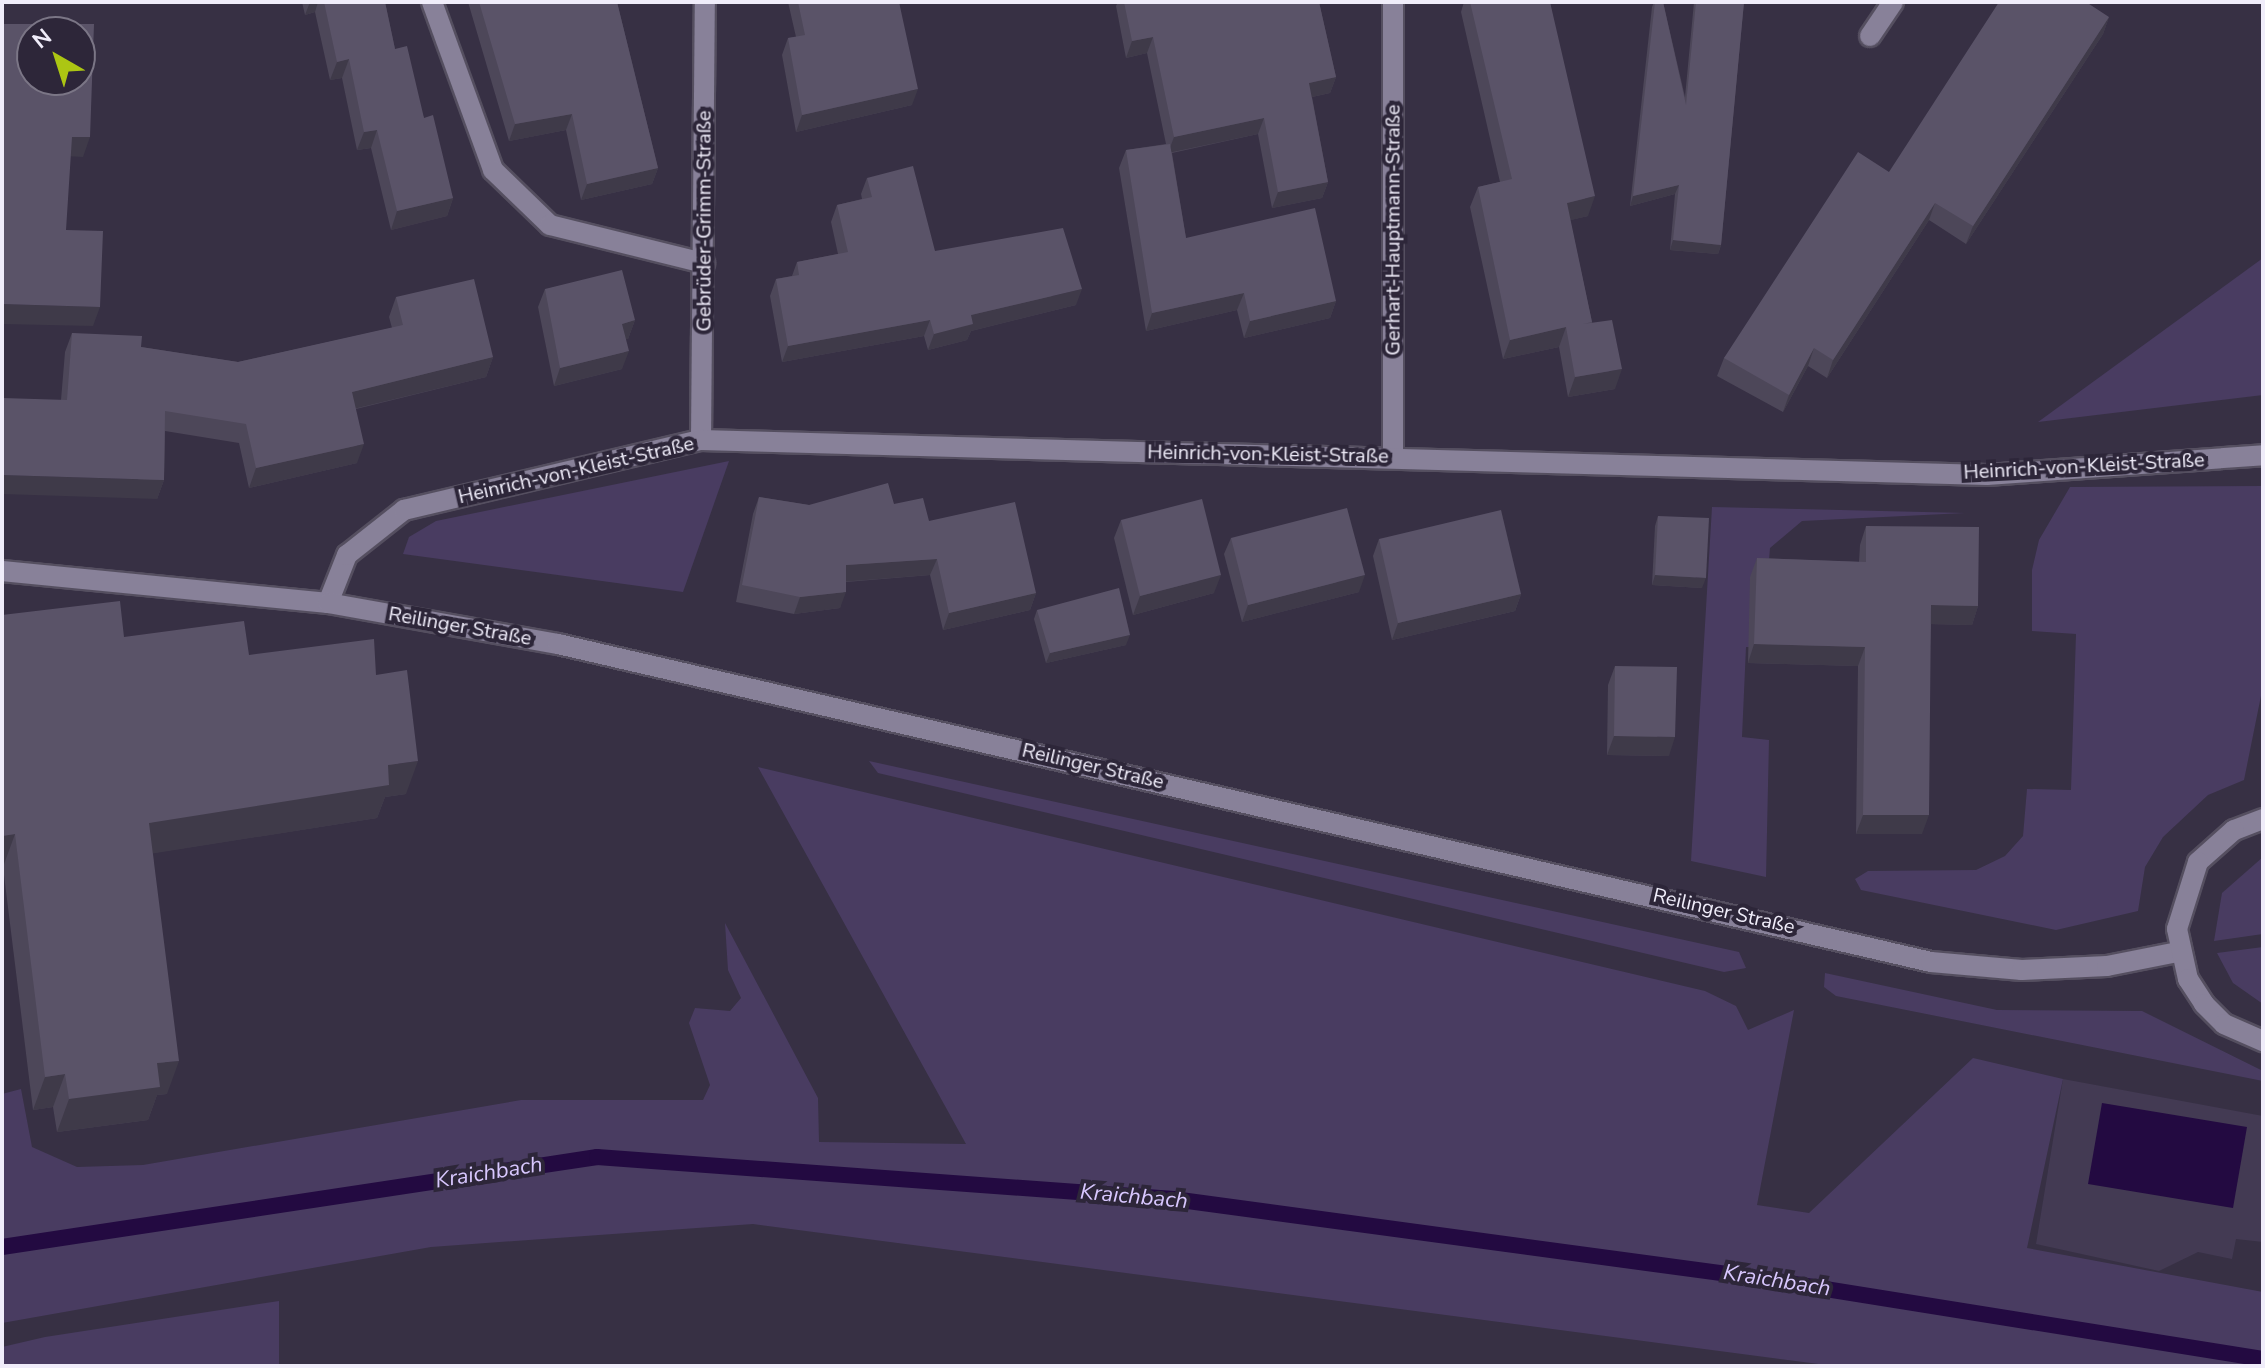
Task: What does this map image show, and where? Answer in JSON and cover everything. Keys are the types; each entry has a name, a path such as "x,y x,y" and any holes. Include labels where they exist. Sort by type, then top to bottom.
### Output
{"street":[{"path":"432,2 493,170 550,225 704,263"},
{"name":"Gebrüder-Grimm-Straße","path":"701,440 705,2"},
{"name":"Gerhart-Hauptmann-Straße","path":"1393,2 1393,458"},
{"path":"1870,36 1893,2"},
{"name":"Heinrich-von-Kleist-Straße","path":"328,603 347,555 404,510 701,440 1987,475 2263,455"},
{"name":"Reilinger Straße","path":"2,571 328,603 572,647 1931,962 2022,970 2107,966 2178,952"},
{"path":"2263,819 2234,830 2198,862 2179,905 2178,952 2204,1004 2224,1024 2263,1041"}],"shaded area":[{"path":"2263,258 2263,395 2038,422"},
{"path":"729,461 683,592 403,554 409,537 436,521"},
{"path":"2263,486 2263,686 2244,780 2208,795 2163,837 2145,867 2138,911 2056,930 1861,890 1855,879 1868,871 1976,870 2005,856 2023,836 2027,789 2071,790 2076,634 2032,631 2032,570 2039,540 2070,487"},
{"path":"1712,507 1965,513 1802,521 1770,548 1762,647 1746,647 1742,737 1769,740 1766,877 1691,861"},
{"path":"869,761 1739,952 1746,968 1724,972 878,773"},
{"path":"758,767 1705,991 1736,1006 1748,1030 1794,1010 1757,1205 1809,1213 1973,1058 2063,1079 2027,1248 2263,1292 2263,1366 1834,1366 753,1224 431,1247 2,1323 2,1094 21,1089 32,1147 77,1167 143,1165 521,1100 703,1100 710,1085 689,1023 695,1008 730,1011 741,998 728,970 725,923 818,1098 819,1142 966,1144"},
{"path":"2263,857 2263,934 2214,941 2222,893"},
{"path":"2263,947 2263,1004 2233,983 2217,953"},
{"path":"1825,973 1997,1010 2142,1011 2263,1071 2263,1081 1836,996 1824,987"},
{"path":"2063,1079 2263,1116 2263,1242 2236,1239 2232,1259 2198,1252 2159,1271 2036,1244"},
{"path":"2102,1103 2247,1127 2233,1208 2088,1184"},
{"path":"279,1301 279,1366 2,1366 2,1347 45,1337"}],"building":[{"path":"324,2 385,2 395,49 407,46 424,118 433,115 453,198 397,211 377,130 364,132 349,59 337,62"},
{"path":"479,2 617,2 658,168 587,184 572,114 515,124"},
{"path":"798,2 899,2 918,89 802,115 788,38 805,35"},
{"path":"1124,2 1319,2 1336,77 1309,83 1328,182 1278,192 1264,118 1174,137 1153,37 1132,41"},
{"path":"1470,2 1550,2 1595,196 1567,203 1592,322 1583,324 1612,320 1622,369 1575,377 1566,327 1510,340 1478,187 1512,179"},
{"path":"1655,2 1663,2 1686,105 1696,2 1744,2 1721,245 1673,240 1679,185 1633,196"},
{"path":"1999,2 2086,2 2109,17 1973,226 1935,203 1833,360 1814,348 1789,395 1724,358 1858,152 1889,172"},
{"path":"2,24 16,24 16,96 91,96 90,137 72,137 66,230 103,231 100,307 2,304"},
{"path":"1170,144 1186,238 1315,208 1336,301 1250,321 1244,293 1152,313 1126,150"},
{"path":"913,166 935,251 1063,228 1082,289 971,315 973,324 934,334 930,320 788,346 776,279 799,275 797,262 848,252 837,205 872,197 867,178"},
{"path":"622,270 635,320 622,324 629,351 560,368 545,289"},
{"path":"474,279 493,357 352,392 364,444 256,468 246,424 165,411 164,480 2,475 2,398 67,400 72,333 142,336 141,347 238,362 403,325 396,297"},
{"path":"888,483 894,504 923,498 929,521 1015,502 1036,593 949,613 937,559 846,565 846,592 800,597 742,585 759,497 809,505"},
{"path":"1202,499 1221,575 1140,596 1121,520"},
{"path":"1347,508 1365,575 1248,605 1231,538"},
{"path":"1501,510 1521,594 1398,623 1379,539"},
{"path":"1658,516 1709,518 1706,578 1655,575"},
{"path":"1866,526 1979,527 1978,606 1931,605 1929,815 1863,815 1865,647 1754,644 1757,558 1866,562"},
{"path":"1119,588 1130,635 1050,653 1037,610"},
{"path":"120,601 124,637 244,621 249,655 374,639 376,675 407,670 418,761 388,765 389,785 149,823 179,1061 157,1063 160,1087 69,1099 65,1074 45,1077 15,834 2,836 2,615"},
{"path":"1615,666 1677,667 1675,737 1614,736"}],"waterway":[{"name":"Kraichbach","path":"2,1247 597,1157 1173,1199 1757,1278 2263,1359"}]}
